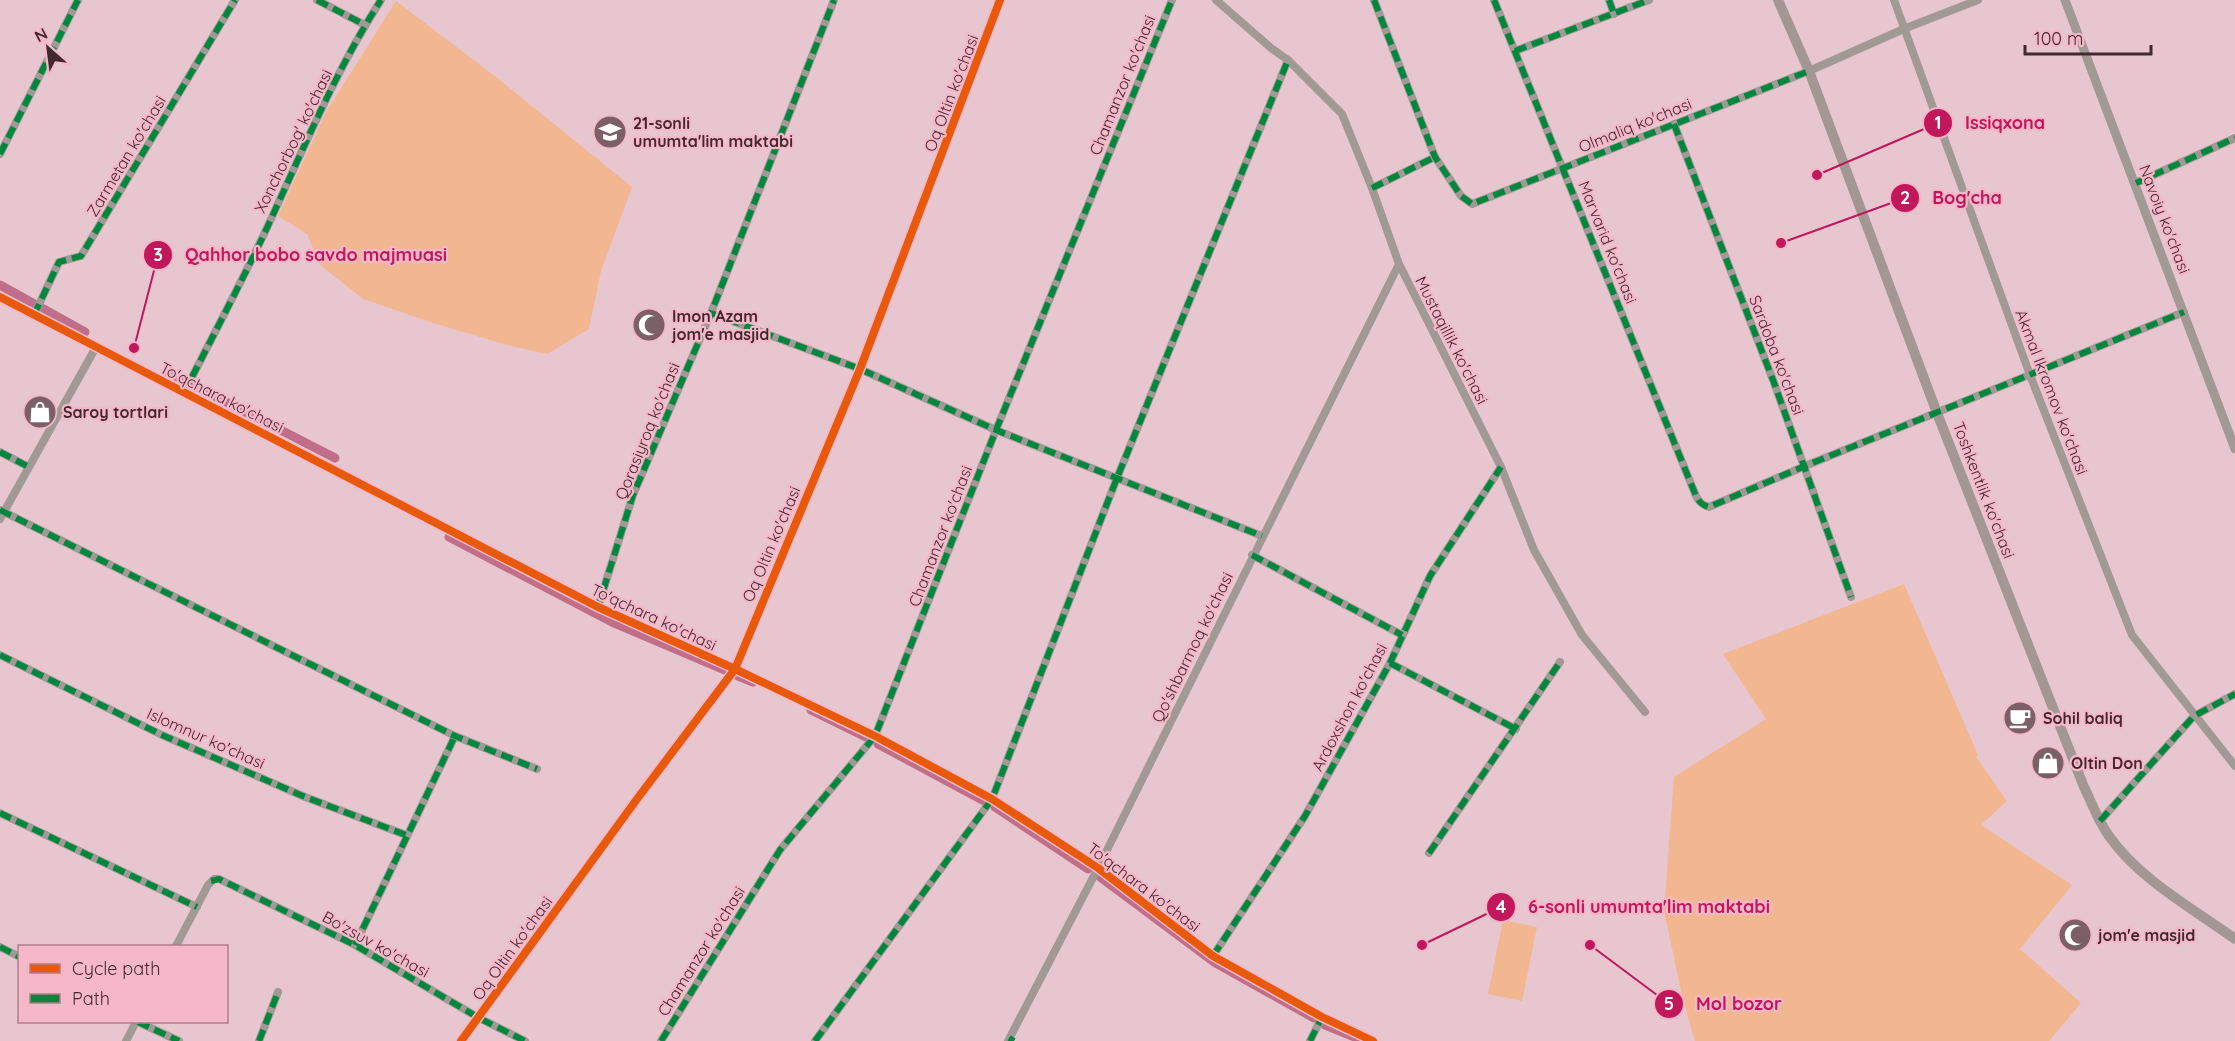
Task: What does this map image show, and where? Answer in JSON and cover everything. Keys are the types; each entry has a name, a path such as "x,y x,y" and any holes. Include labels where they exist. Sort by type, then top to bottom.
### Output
{"main road":[{"name":"Toshkentlik ko'chasi","path":"1779,0 1809,71 1937,412 2084,787 2100,821 2130,861 2235,939"}],"street":[{"path":"0,154 78,0"},
{"name":"Zarmetan ko'chasi","path":"34,315 59,262 81,256 235,0"},
{"path":"317,0 365,25"},
{"name":"Xonchorbog' ko'chasi","path":"184,393 276,209 297,159 365,25 381,0"},
{"name":"Qorasiyroq ko'chasi","path":"598,607 633,495 711,314 834,0"},
{"name":"Oq Oltin ko'chasi","path":"461,1041 637,799 735,669 860,369 1000,0"},
{"name":"Chamanzor ko'chasi","path":"661,1041 780,850 875,736 996,430 1172,0"},
{"name":"Mustaqillik ko'chasi","path":"1216,0 1288,60 1342,114 1399,264 1501,467 1534,550 1582,635 1645,712"},
{"path":"1372,188 1435,157 1374,0"},
{"name":"Marvarid ko'chasi","path":"1494,0 1700,503 1709,507 1805,466"},
{"path":"1609,0 1614,14"},
{"path":"1515,51 1614,14 1635,3 1649,0"},
{"name":"Akmal Ikromov ko'chasi","path":"1894,0 2030,375 2132,635 2235,766"},
{"name":"Olmaliq ko'chasi","path":"1435,157 1461,196 1472,204 1809,71 1906,28 1978,0"},
{"name":"Navoiy ko'chasi","path":"2065,0 2235,449"},
{"path":"815,1041 992,799 1117,478 1288,60"},
{"name":"Sardoba ko'chasi","path":"1674,124 1805,466 1851,597"},
{"path":"2136,183 2235,138"},
{"name":"Qo'shbarmoq ko'chasi","path":"1010,1040 1399,264"},
{"name":"To'qchara ko'chasi","path":"0,297 598,607 875,736 992,799 1098,868 1213,956 1322,1017 1373,1041"},
{"path":"1805,466 2184,312"},
{"path":"711,314 860,369 996,430 1262,536"},
{"path":"96,347 1,514 455,736 537,769"},
{"path":"0,452 29,467"},
{"name":"Ardoxshon ko'chasi","path":"1213,956 1305,816 1390,663 1430,576 1501,467"},
{"path":"1252,555 1402,635"},
{"name":"Islomnur ko'chasi","path":"0,655 162,735 305,797 406,835"},
{"path":"1429,853 1560,662"},
{"path":"1390,663 1516,729"},
{"path":"2100,821 2194,716 2235,694"},
{"path":"354,945 455,736"},
{"path":"0,813 197,907 177,945"},
{"name":"Bo'zsuv ko'chasi","path":"197,907 211,881 219,879 354,945 525,1041"},
{"path":"0,947 18,956"},
{"path":"259,1041 278,992"},
{"path":"1310,1041 1322,1017"},
{"path":"126,1041 136,1023"},
{"path":"139,1023 179,1041"}],"shaded area":[{"path":"396,1 496,77 632,187 601,271 589,329 547,354 436,324 363,299 320,265 307,234 278,216 326,112"},
{"path":"1904,584 1978,755 1976,757 2007,801 1981,825 2072,885 2020,949 2081,1003 2049,1041 1695,1041 1683,1000 1664,911 1674,777 1766,719 1723,654"},
{"path":"1503,920 1537,927 1522,1001 1488,994"}],"waterway":[{"path":"0,285 85,332"},
{"path":"168,372 335,458"},
{"path":"449,537 612,622 725,670"},
{"path":"738,676 753,682"},
{"path":"811,710 866,737"},
{"path":"878,744 988,803"},
{"path":"995,807 1088,869"},
{"path":"1100,877 1214,962 1314,1018"},
{"path":"1325,1025 1362,1040"}],"marked path":[{"path":"0,154 78,0"},
{"path":"34,315 59,262 81,256 235,0"},
{"path":"317,0 365,25"},
{"path":"184,393 254,255 338,76 381,0"},
{"path":"598,607 633,495 711,313 834,0"},
{"path":"661,1041 780,850 875,736 996,430 1172,0"},
{"path":"1374,0 1435,157 1461,196 1472,204 1809,71"},
{"path":"1494,0 1696,496 1704,505 1709,507 2184,312"},
{"path":"1609,0 1614,14"},
{"path":"1515,51 1649,0"},
{"path":"815,1041 992,799 1117,478 1288,60"},
{"path":"1674,124 1773,380 1851,597"},
{"path":"2136,183 2235,138"},
{"path":"1372,188 1435,157"},
{"path":"711,313 860,369 996,430 1262,536"},
{"path":"0,452 29,467"},
{"path":"1213,956 1305,816 1390,663 1430,576 1501,467"},
{"path":"0,510 455,736 537,769"},
{"path":"1252,555 1402,635"},
{"path":"0,655 162,735 305,797 406,835"},
{"path":"1429,853 1560,662"},
{"path":"1390,663 1516,729"},
{"path":"2100,821 2194,716 2235,694"},
{"path":"355,945 455,736"},
{"path":"0,813 197,907"},
{"path":"211,881 219,879 355,945 479,1018 525,1041"},
{"path":"0,947 18,956"},
{"path":"259,1041 278,992"},
{"path":"1310,1041 1322,1017"},
{"path":"140,1023 179,1041"},
{"path":"1009,1038 1014,1041"}],"cycle path":[{"path":"461,1041 637,799 735,669 860,369 1000,0"},
{"path":"0,297 598,607 875,736 992,799 1098,868 1213,956 1322,1017 1373,1041"}],"place":[{"name":"21-sonli umumta'lim maktabi","path":"610,132"},
{"name":"Issiqxona","path":"1817,175"},
{"name":"Bog'cha","path":"1781,243"},
{"name":"Imon Azam jom'e masjid","path":"649,325"},
{"name":"Qahhor bobo savdo majmuasi","path":"134,348"},
{"name":"Saroy tortlari","path":"40,412"},
{"name":"Sohil baliq","path":"2020,718"},
{"name":"Oltin Don","path":"2048,763"},
{"name":"jom'e masjid","path":"2075,935"},
{"name":"6-sonli umumta'lim maktabi","path":"1422,945"},
{"name":"Mol bozor","path":"1590,945"}]}
